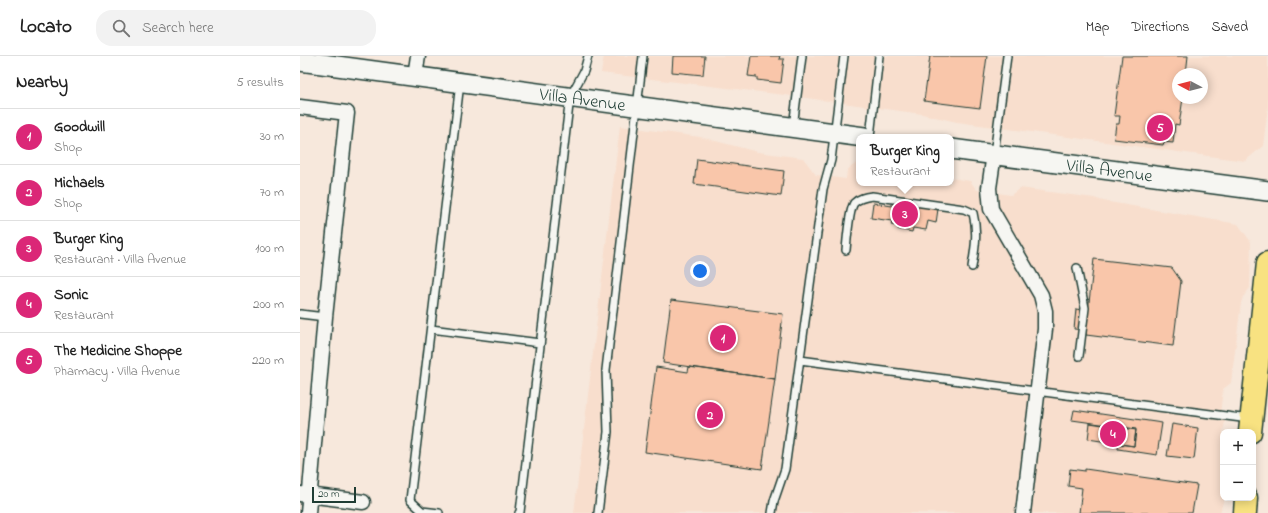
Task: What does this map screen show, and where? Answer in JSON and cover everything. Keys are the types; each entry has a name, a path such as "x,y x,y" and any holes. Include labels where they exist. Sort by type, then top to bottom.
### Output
{"main road":[{"name":"Villa Avenue","path":"300,61 856,136"},
{"name":"Villa Avenue","path":"954,149 1268,192"},
{"path":"1250,426 1268,264"},
{"path":"1245,513 1246,501"}],"street":[{"path":"415,76 418,56"},
{"path":"300,107 347,113 305,495 308,513"},
{"path":"994,154 989,188 992,209 1041,295 1044,304 1045,329 1023,513"},
{"path":"305,495 363,502"}],"lane":[{"path":"519,513 570,97 584,71 588,56"},
{"path":"598,513 608,432 606,370 643,56"},
{"path":"793,127 802,56"},
{"path":"772,513 774,501 785,469 823,189 831,160 835,133 844,56"},
{"path":"870,134 879,56"},
{"path":"994,154 1007,56"},
{"path":"439,513 422,511 410,500 460,82"},
{"path":"846,250 849,222 853,204 860,198 872,196 964,209 973,213 976,223 976,238 972,267"},
{"path":"1077,268 1085,308 1079,356"},
{"path":"300,314 324,317"},
{"path":"431,329 540,343"},
{"path":"800,360 1038,391 1250,426"}],"shaded area":[{"path":"604,56 1268,56 1268,107 1263,146 1245,161 957,122 922,114 785,95 601,73"},
{"path":"620,126 700,137 758,152 803,158 816,175 846,179 847,170 856,163 856,186 954,186 954,178 970,181 977,190 1011,195 1020,188 1094,198 1103,201 1238,224 1251,242 1250,288 1243,297 1241,303 1231,383 1223,389 1220,414 1226,415 1224,429 1220,429 1220,501 1223,501 1220,513 574,513"}],"building":[{"path":"673,56 705,56 703,75 672,72"},
{"path":"751,56 780,56 779,59 784,59 781,83 757,80 757,77 748,76"},
{"path":"930,56 987,56 980,108 924,101"},
{"path":"1122,56 1188,56 1187,68 1172,68 1172,104 1182,104 1179,125 1175,124 1173,143 1164,142 1163,145 1114,139 1116,124 1119,124 1120,116 1114,116"},
{"path":"697,159 784,171 781,196 694,184"},
{"path":"892,202 938,209 936,223 928,221 926,230 913,228 912,232 898,229 898,226 891,225 892,221 871,218 873,203 892,206"},
{"path":"1094,259 1172,268 1181,281 1173,346 1086,335 1086,330 1074,329 1076,309 1088,311"},
{"path":"671,300 783,314 775,379 663,363"},
{"path":"656,367 688,372 689,367 775,379 762,469 645,452"},
{"path":"1074,410 1162,423 1157,455 1118,449 1118,444 1134,446 1136,429 1072,420"},
{"path":"1090,423 1136,430 1134,446 1088,439"},
{"path":"1172,424 1198,428 1194,459 1167,456"},
{"path":"1070,469 1085,471 1085,469 1197,485 1192,513 1079,513 1082,488 1068,486"}],"place":[{"name":"The Medicine Shoppe","path":"1160,128"},
{"name":"Burger King","path":"905,214"},
{"name":"Goodwill","path":"723,338"},
{"name":"Michaels","path":"710,415"},
{"name":"Sonic","path":"1113,434"}]}
